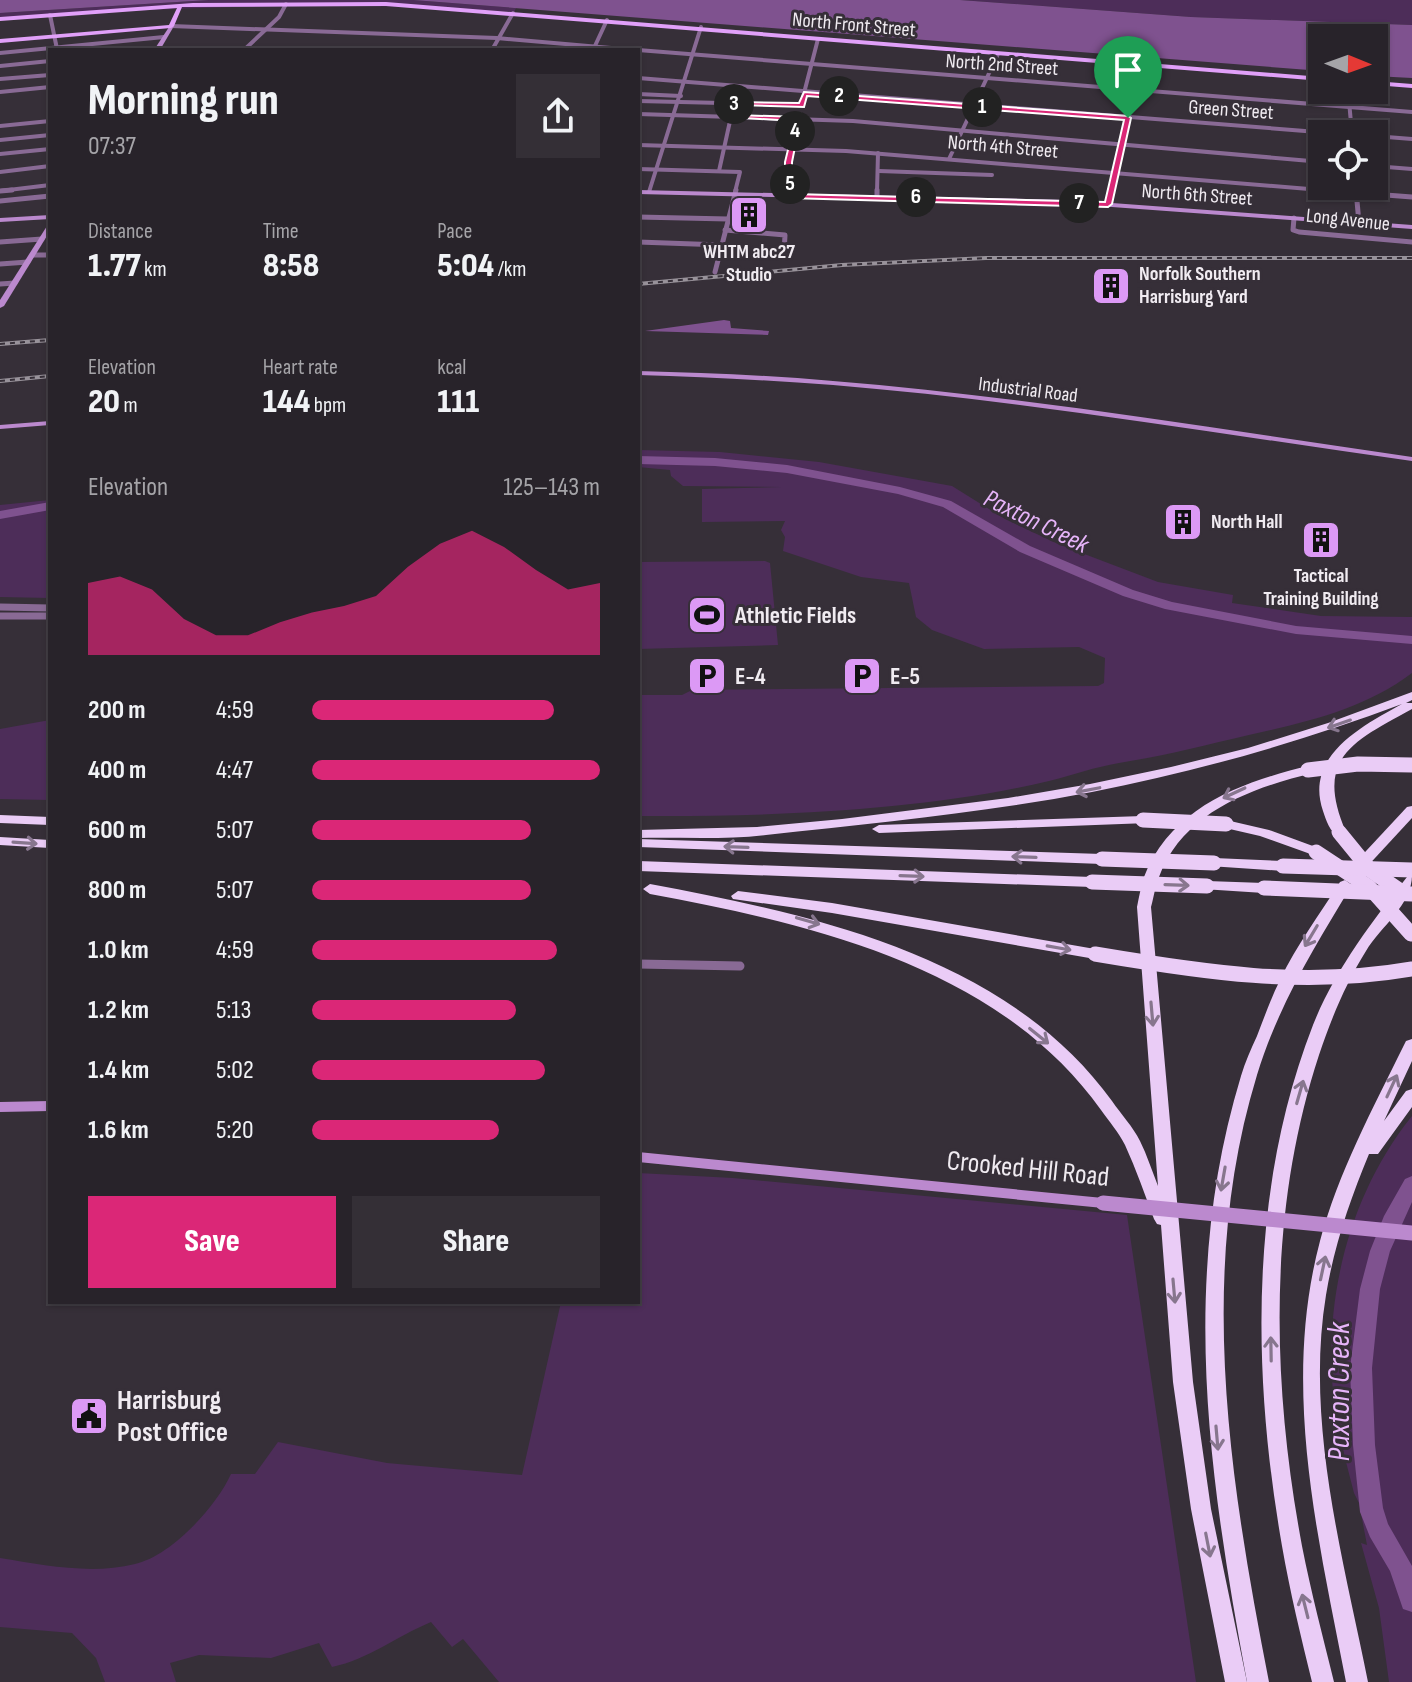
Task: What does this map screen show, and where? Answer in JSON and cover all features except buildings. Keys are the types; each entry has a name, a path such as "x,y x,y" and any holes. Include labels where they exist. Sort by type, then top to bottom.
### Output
{"highway":[{"path":"758,831 929,815 1097,789 1267,748 1412,696"},
{"path":"1412,704 1352,738 1333,759 1327,772 1325,793 1339,832 1370,870 1412,896"},
{"path":"1236,1682 1190,1444 1170,1253 1167,1168 1145,931 1148,883 1170,842 1197,815 1249,786 1308,770 1358,764 1412,765"},
{"path":"1258,1682 1230,1547 1214,1405 1213,1280 1222,1186 1251,1071 1305,946 1348,881 1412,810"},
{"path":"0,819 48,821"},
{"path":"640,834 1143,820 1226,824 1277,837 1316,852 1369,887 1412,934"},
{"path":"0,841 48,844"},
{"path":"640,843 1412,870"},
{"path":"640,866 1412,896"},
{"path":"1323,1682 1289,1531 1274,1405 1270,1345 1278,1201 1296,1106 1325,1019 1382,912 1412,880"},
{"path":"644,888 775,912 859,936 929,965 990,1000 1066,1060 1119,1120 1150,1178 1170,1253"},
{"path":"644,888 805,904 1215,974 1282,981 1344,980 1412,969"},
{"path":"1357,1682 1320,1481 1311,1382 1314,1321 1322,1268 1352,1179 1412,1045"},
{"path":"1352,1179 1412,1095"}],"main road":[{"name":"North Front Street","path":"0,19 180,6 363,3 701,27 1308,78"},
{"path":"171,26 187,8 208,5"},
{"path":"178,15 180,6"},
{"name":"North 2nd Street","path":"0,41 171,26"},
{"path":"1388,84 1412,86"}],"street":[{"path":"246,48 279,17 286,4"},
{"path":"493,48 513,13"},
{"path":"50,15 57,48"},
{"path":"594,48 607,20"},
{"path":"158,48 171,26"},
{"name":"North 2nd Street","path":"171,26 497,38 594,48"},
{"path":"649,192 701,27"},
{"path":"66,48 164,37"},
{"path":"788,196 791,149 818,39"},
{"path":"0,53 48,50"},
{"name":"North 2nd Street","path":"640,50 1412,112"},
{"path":"949,159 998,54"},
{"path":"0,66 48,61"},
{"path":"1108,204 1140,66"},
{"path":"0,79 48,75"},
{"name":"Green Street","path":"640,78 804,94 1308,131"},
{"path":"0,92 48,87"},
{"path":"640,94 734,103 801,105"},
{"path":"640,101 680,99"},
{"path":"719,171 734,103"},
{"path":"1350,104 1351,120"},
{"path":"640,114 799,119 1308,161"},
{"path":"0,126 48,121"},
{"path":"0,140 48,135"},
{"path":"1388,137 1412,139"},
{"name":"North 4th Street","path":"640,145 878,153 1308,186"},
{"path":"0,154 48,149"},
{"path":"877,196 878,153"},
{"path":"0,172 48,166"},
{"path":"1388,167 1412,169"},
{"path":"640,169 740,172 715,272"},
{"path":"879,171 992,175"},
{"path":"0,191 48,185"},
{"name":"North 6th Street","path":"640,192 1071,202 1412,227"},
{"name":"North 4th Street","path":"1388,194 1412,197"},
{"path":"0,201 48,196"},
{"path":"1357,200 1359,223"},
{"path":"1071,202 1072,215"},
{"path":"0,220 48,217"},
{"path":"640,217 728,219"},
{"name":"Long Avenue","path":"1294,218 1293,230 1299,232 1412,242"},
{"path":"1379,224 1381,239"},
{"path":"725,230 785,235 784,253"},
{"path":"0,242 44,241"},
{"path":"1,306 44,241"},
{"path":"640,242 722,245"},
{"path":"0,264 48,255"},
{"path":"0,284 15,283"},
{"name":"Industrial Road","path":"640,373 789,381 996,402 1412,459"},
{"path":"0,427 48,423"},
{"path":"0,607 48,608"},
{"path":"0,616 48,616"},
{"path":"640,964 740,966"},
{"path":"0,1107 48,1106"},
{"name":"Crooked Hill Road","path":"640,1157 1412,1233"}],"shaded area":[{"path":"0,0 209,0 0,13"},
{"path":"209,0 413,0 516,8 514,12 384,6 257,6 0,18 0,13"},
{"path":"413,0 960,0 1191,17 1384,24 1308,24 1308,70"},
{"path":"960,0 1412,0 1412,25 1191,17"},
{"path":"1388,24 1412,25 1412,78 1388,77"},
{"path":"730,321 731,328 769,331 768,335 645,331"},
{"path":"640,450 720,452 819,462 952,486 1005,519 1058,544 1158,582 1233,595 1232,603 1321,616 1412,617 1412,673 1392,687 1349,708 1303,722 1001,791 898,806 845,810 640,816 640,695 682,695 692,690 1098,686 1104,683 1105,658 1079,647 984,649 932,630 916,617 909,583 861,577 783,551 785,537 781,530 785,521 702,522 702,489 782,487 683,486 671,476 670,470 640,467"},
{"path":"48,500 48,598 0,597 0,505"},
{"name":"Athletic Fields","path":"640,562 770,563 778,645 640,649"},
{"path":"48,720 48,800 0,799 0,729"},
{"path":"1412,1116 1412,1682 1389,1682 1379,1608 1361,1543 1367,1545 1359,1503 1337,1420 1332,1332 1336,1293 1355,1217 1389,1148"},
{"path":"640,1173 733,1178 1127,1215 1196,1682 499,1682 463,1639 452,1647 431,1622 358,1659 332,1667 319,1643 271,1658 199,1655 170,1663 176,1682 105,1682 96,1658 72,1633 0,1627 0,1558 84,1569 118,1567 149,1559 177,1541 204,1515 231,1474 255,1474 278,1442 387,1463 522,1475 561,1304 640,1304"}],"waterway":[{"name":"Paxton Creek","path":"640,460 715,462 787,469 900,491 947,504 1025,549 1128,593 1170,606 1296,630 1412,640"},
{"name":"Paxton Creek","path":"0,515 48,506"},
{"name":"Paxton Creek","path":"1412,1184 1394,1216 1380,1251 1370,1289 1361,1368 1361,1407 1372,1512 1378,1529 1400,1566 1412,1601"}],"railway":[{"path":"640,284 842,265 986,258 1412,258"},
{"path":"0,344 48,340"},
{"path":"0,381 48,376"}],"place":[{"name":"WHTM abc27 Studio","path":"749,215"},
{"name":"Norfolk Southern Harrisburg Yard","path":"1111,286"},
{"name":"North Hall","path":"1183,522"},
{"name":"Tactical Training Building","path":"1321,540"},
{"name":"Athletic Fields","path":"707,615"},
{"name":"E-4","path":"707,676"},
{"name":"E-5","path":"862,676"},
{"name":"Harrisburg Post Office","path":"89,1416"}],"route":[{"path":"804,94 1128,118 1108,204 788,196 789,162 799,119 731,117 734,103 801,105 804,94"}]}
